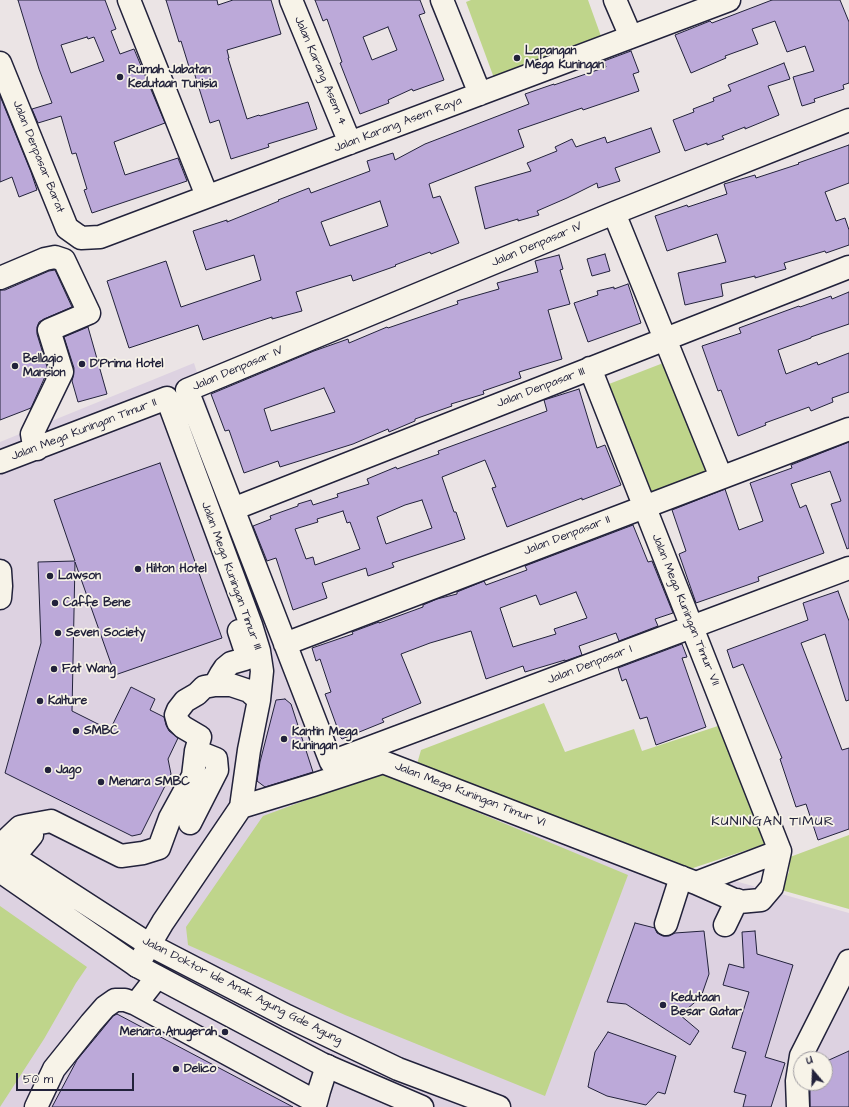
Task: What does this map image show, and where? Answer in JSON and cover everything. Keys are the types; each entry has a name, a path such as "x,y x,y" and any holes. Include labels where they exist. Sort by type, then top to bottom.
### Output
{"street":[{"path":"129,0 207,196"},
{"name":"Jalan Karang Asem 4","path":"290,0 350,142"},
{"path":"442,0 480,94"},
{"path":"615,0 631,37"},
{"name":"Jalan Karang Asem Raya","path":"68,228 81,238 100,237 729,0"},
{"name":"Jalan Denpasar Barat","path":"0,63 68,228"},
{"name":"Jalan Denpasar IV","path":"331,762 186,390 614,213 849,120"},
{"path":"614,213 721,477"},
{"path":"0,278 45,258 55,257 64,260 89,313 49,330 62,372 34,441 0,448"},
{"name":"Jalan Denpasar III","path":"233,509 849,267"},
{"name":"Jalan Mega Kuningan Timur VII","path":"590,368 780,851"},
{"name":"Jalan Mega Kuningan Timur II","path":"0,462 34,441 167,398"},
{"name":"Jalan Mega Kuningan Timur III","path":"167,398 251,625 259,651 254,665 259,700 249,750 241,807"},
{"name":"Jalan Denpasar II","path":"285,644 849,428"},
{"path":"203,524 246,652 254,665"},
{"name":"Jalan Denpasar I","path":"331,762 849,568"},
{"path":"0,571 0,598"},
{"path":"215,685 225,668 232,663 254,665"},
{"path":"3,856 32,835 29,825 50,821 121,856 143,853 160,848 170,818 193,776 196,751 200,737 183,727 178,722 176,715 178,710 185,701 197,694 204,687 215,685 231,685 250,691 259,700"},
{"path":"190,823 217,770 216,760 196,751"},
{"name":"Jalan Mega Kuningan Timur VI","path":"241,807 384,762 689,880 739,902 760,900 772,887 780,851"},
{"path":"137,966 163,922 241,807"},
{"path":"666,924 689,880 780,851"},
{"name":"Jalan Doktor Ide Anak Agung Gde Agung","path":"3,856 150,945 287,1016 398,1069 498,1107"},
{"name":"Jalan Doktor Ide Anak Agung Gde Agung","path":"3,856 137,966 327,1066 422,1107"},
{"path":"725,925 737,900"},
{"path":"798,1107 797,1081 801,1056 849,962"},
{"path":"136,1004 157,977"},
{"path":"36,1107 54,1069 96,1018 116,1000 125,1000 136,1004 315,1104 327,1066"}],"shaded area":[{"path":"194,363 322,765 849,913 849,1107 0,1107 0,442"}],"green space":[{"name":"Lapangan Mega Kuningan","path":"471,0 588,0 602,39 494,78 466,2"},
{"path":"671,360 715,471 653,495 609,384"},
{"path":"544,703 565,752 634,729 642,751 724,724 768,843 684,871 417,764 421,750"},
{"path":"374,775 388,775 628,875 545,1096 345,1015 188,945 186,927 263,816"},
{"path":"849,835 849,909 781,890 789,872 790,857"},
{"path":"0,906 87,967 76,983 44,1039 0,1107"}],"building":[{"path":"18,0 105,0 116,29 111,31 120,54 134,49 165,123 114,142 125,175 178,158 187,181 92,213 84,190 87,189 76,153 72,154 61,116 38,123 32,109 52,103 39,69","holes":["87,37 88,39 94,37 104,61 71,73 61,45"]},
{"path":"166,0 217,0 218,5 233,0 271,0 281,34 227,50 228,58 247,119 308,102 317,129 268,144 269,147 231,159 219,120 210,123 193,69 190,70 181,41 179,42"},
{"path":"315,0 420,0 425,13 419,15 444,80 413,91 412,89 388,100 389,103 360,114 340,63 342,62 327,19 323,21","holes":["388,27 397,50 372,60 363,37"]},
{"path":"772,0 840,0 849,22 849,83 843,85 844,89 814,99 815,102 802,106 793,77 814,71 805,46 787,52 775,21 752,29 758,44 725,56 726,58 691,73 675,35 710,21 712,23"},
{"path":"631,51 639,72 633,74 639,91 583,110 582,108 518,130 524,147 429,184 433,198 440,196 459,243 431,254 430,252 353,281 351,275 296,292 302,311 272,319 272,317 203,340 198,325 129,348 107,281 166,261 181,307 261,280 254,255 206,270 193,231 227,220 227,222 309,188 311,193 370,171 367,161 393,153 395,160 425,144 529,104 525,94 606,67 604,61","holes":["380,201 388,226 330,246 321,222"]},
{"path":"784,63 790,79 768,86 779,115 745,129 745,127 722,136 724,139 685,151 673,120 694,112 693,109 714,101 713,98 731,91 728,85"},
{"path":"0,96 37,190 19,197 12,177 0,182"},
{"path":"651,128 660,152 615,168 620,181 598,188 597,183 537,211 539,215 518,221 518,219 485,229 475,187 531,171 527,163 557,151 555,147 572,139 576,147 605,137 607,143"},
{"path":"849,145 849,183 825,192 836,221 845,218 849,230 849,245 826,253 825,251 784,263 786,269 755,278 755,276 721,284 723,296 685,305 678,273 726,262 717,234 667,251 655,216 727,194 724,184 755,175 756,178"},
{"path":"605,254 610,271 592,276 587,259"},
{"path":"559,255 563,269 560,270 570,304 548,310 562,359 519,372 521,378 483,391 484,394 451,404 452,406 415,419 415,421 389,432 388,429 353,444 280,467 278,461 244,473 229,430 225,431 211,394 314,351 348,339 349,343 387,327 388,328 458,304 457,301 499,289 497,283 538,272 535,261","holes":["324,388 335,412 271,431 264,409"]},
{"path":"55,270 72,307 39,322 37,334 48,370 31,408 0,420 0,290 5,290 49,271"},
{"path":"628,284 641,323 588,342 574,303 598,295 597,291 614,287 614,289"},
{"path":"849,292 849,324 778,350 786,374 817,362 818,365 849,353 849,392 832,398 833,402 811,411 809,407 765,423 766,425 738,436 721,390 718,391 702,346 741,333 739,328 799,306 800,307 831,296 832,299"},
{"name":"D'Prima Hotel","path":"88,327 107,394 78,402 72,381 74,368 64,337"},
{"path":"579,389 597,448 605,445 621,485 582,500 582,498 507,527 492,488 496,487 485,460 442,477 465,539 392,563 394,567 368,576 366,568 322,583 327,598 293,610 276,558 267,561 253,526 271,519 270,516 298,506 298,504 311,500 313,505 338,497 337,494 369,484 367,479 396,467 397,469 439,454 438,451 547,411 544,400","holes":["422,500 432,528 386,544 377,517 405,505","343,511 347,523 350,522 360,549 315,565 313,557 306,559 295,529 318,522 317,519"]},
{"path":"849,442 849,548 847,549 831,504 841,501 830,471 791,484 800,508 806,505 824,553 758,577 759,581 696,603 679,554 686,551 672,510 725,489 739,530 763,521 750,483 792,468 791,465"},
{"path":"160,463 222,638 115,675 75,562 72,711 110,730 131,687 155,699 150,710 164,717 169,731 178,738 168,759 171,774 141,834 132,836 5,773 41,643 38,562 75,561 54,500"},
{"path":"633,525 648,562 652,561 673,613 655,619 658,626 619,641 616,633 579,646 582,655 565,661 525,672 523,666 486,679 471,631 430,643 401,654 421,703 382,719 384,722 342,739 341,738 325,694 331,692 320,659 316,661 312,648 423,607 423,605 437,599 457,594 457,592 484,581 486,585 527,570 525,566","holes":["576,592 587,618 554,629 556,634 513,647 500,608 536,595 540,605"]},
{"path":"838,591 849,621 849,700 846,701 825,634 801,643 842,750 849,748 849,829 818,840 806,804 796,807 780,759 782,758 743,664 733,668 727,650 808,620 803,603"},
{"path":"682,644 687,657 682,658 706,727 656,745 647,717 640,719 626,679 622,681 618,668"},
{"name":"Kantin Mega Kuningan","path":"285,699 291,704 313,772 265,787 257,781 260,762 276,700"},
{"path":"635,923 655,928 657,933 663,936 669,936 675,933 704,931 709,974 701,997 680,1015 699,1031 690,1045 626,1004 607,1002"},
{"path":"755,931 757,954 793,965 765,1057 785,1063 771,1107 743,1107 746,1095 734,1092 746,1052 732,1048 749,992 723,985 729,964 744,968 742,932"},
{"path":"117,1014 293,1107 52,1107 77,1060 113,1016"},
{"path":"608,1032 676,1056 665,1094 658,1092 646,1105 607,1096 588,1087 595,1052"},
{"path":"849,1051 849,1107 810,1107 810,1091 833,1091 833,1058"}],"place":[{"name":"Lapangan Mega Kuningan","path":"517,58"},
{"name":"Rumah Jabatan Kedutaan Tunisia","path":"120,77"},
{"name":"D'Prima Hotel","path":"82,364"},
{"name":"Bellagio Mansion","path":"15,366"},
{"name":"Hilton Hotel","path":"138,569"},
{"name":"Lawson","path":"50,576"},
{"name":"Caffe Bene","path":"55,603"},
{"name":"Seven Society","path":"58,633"},
{"name":"Fat Wang","path":"54,669"},
{"name":"Kalture","path":"40,701"},
{"name":"SMBC","path":"76,731"},
{"name":"Kantin Mega Kuningan","path":"284,739"},
{"name":"Jago","path":"48,770"},
{"name":"Menara SMBC","path":"101,782"},
{"name":"Kedutaan Besar Qatar","path":"663,1005"},
{"name":"Menara Anugerah","path":"225,1032"},
{"name":"Delico","path":"176,1069"}],"district":[{"name":"KUNINGAN TIMUR","path":"773,822"}]}
